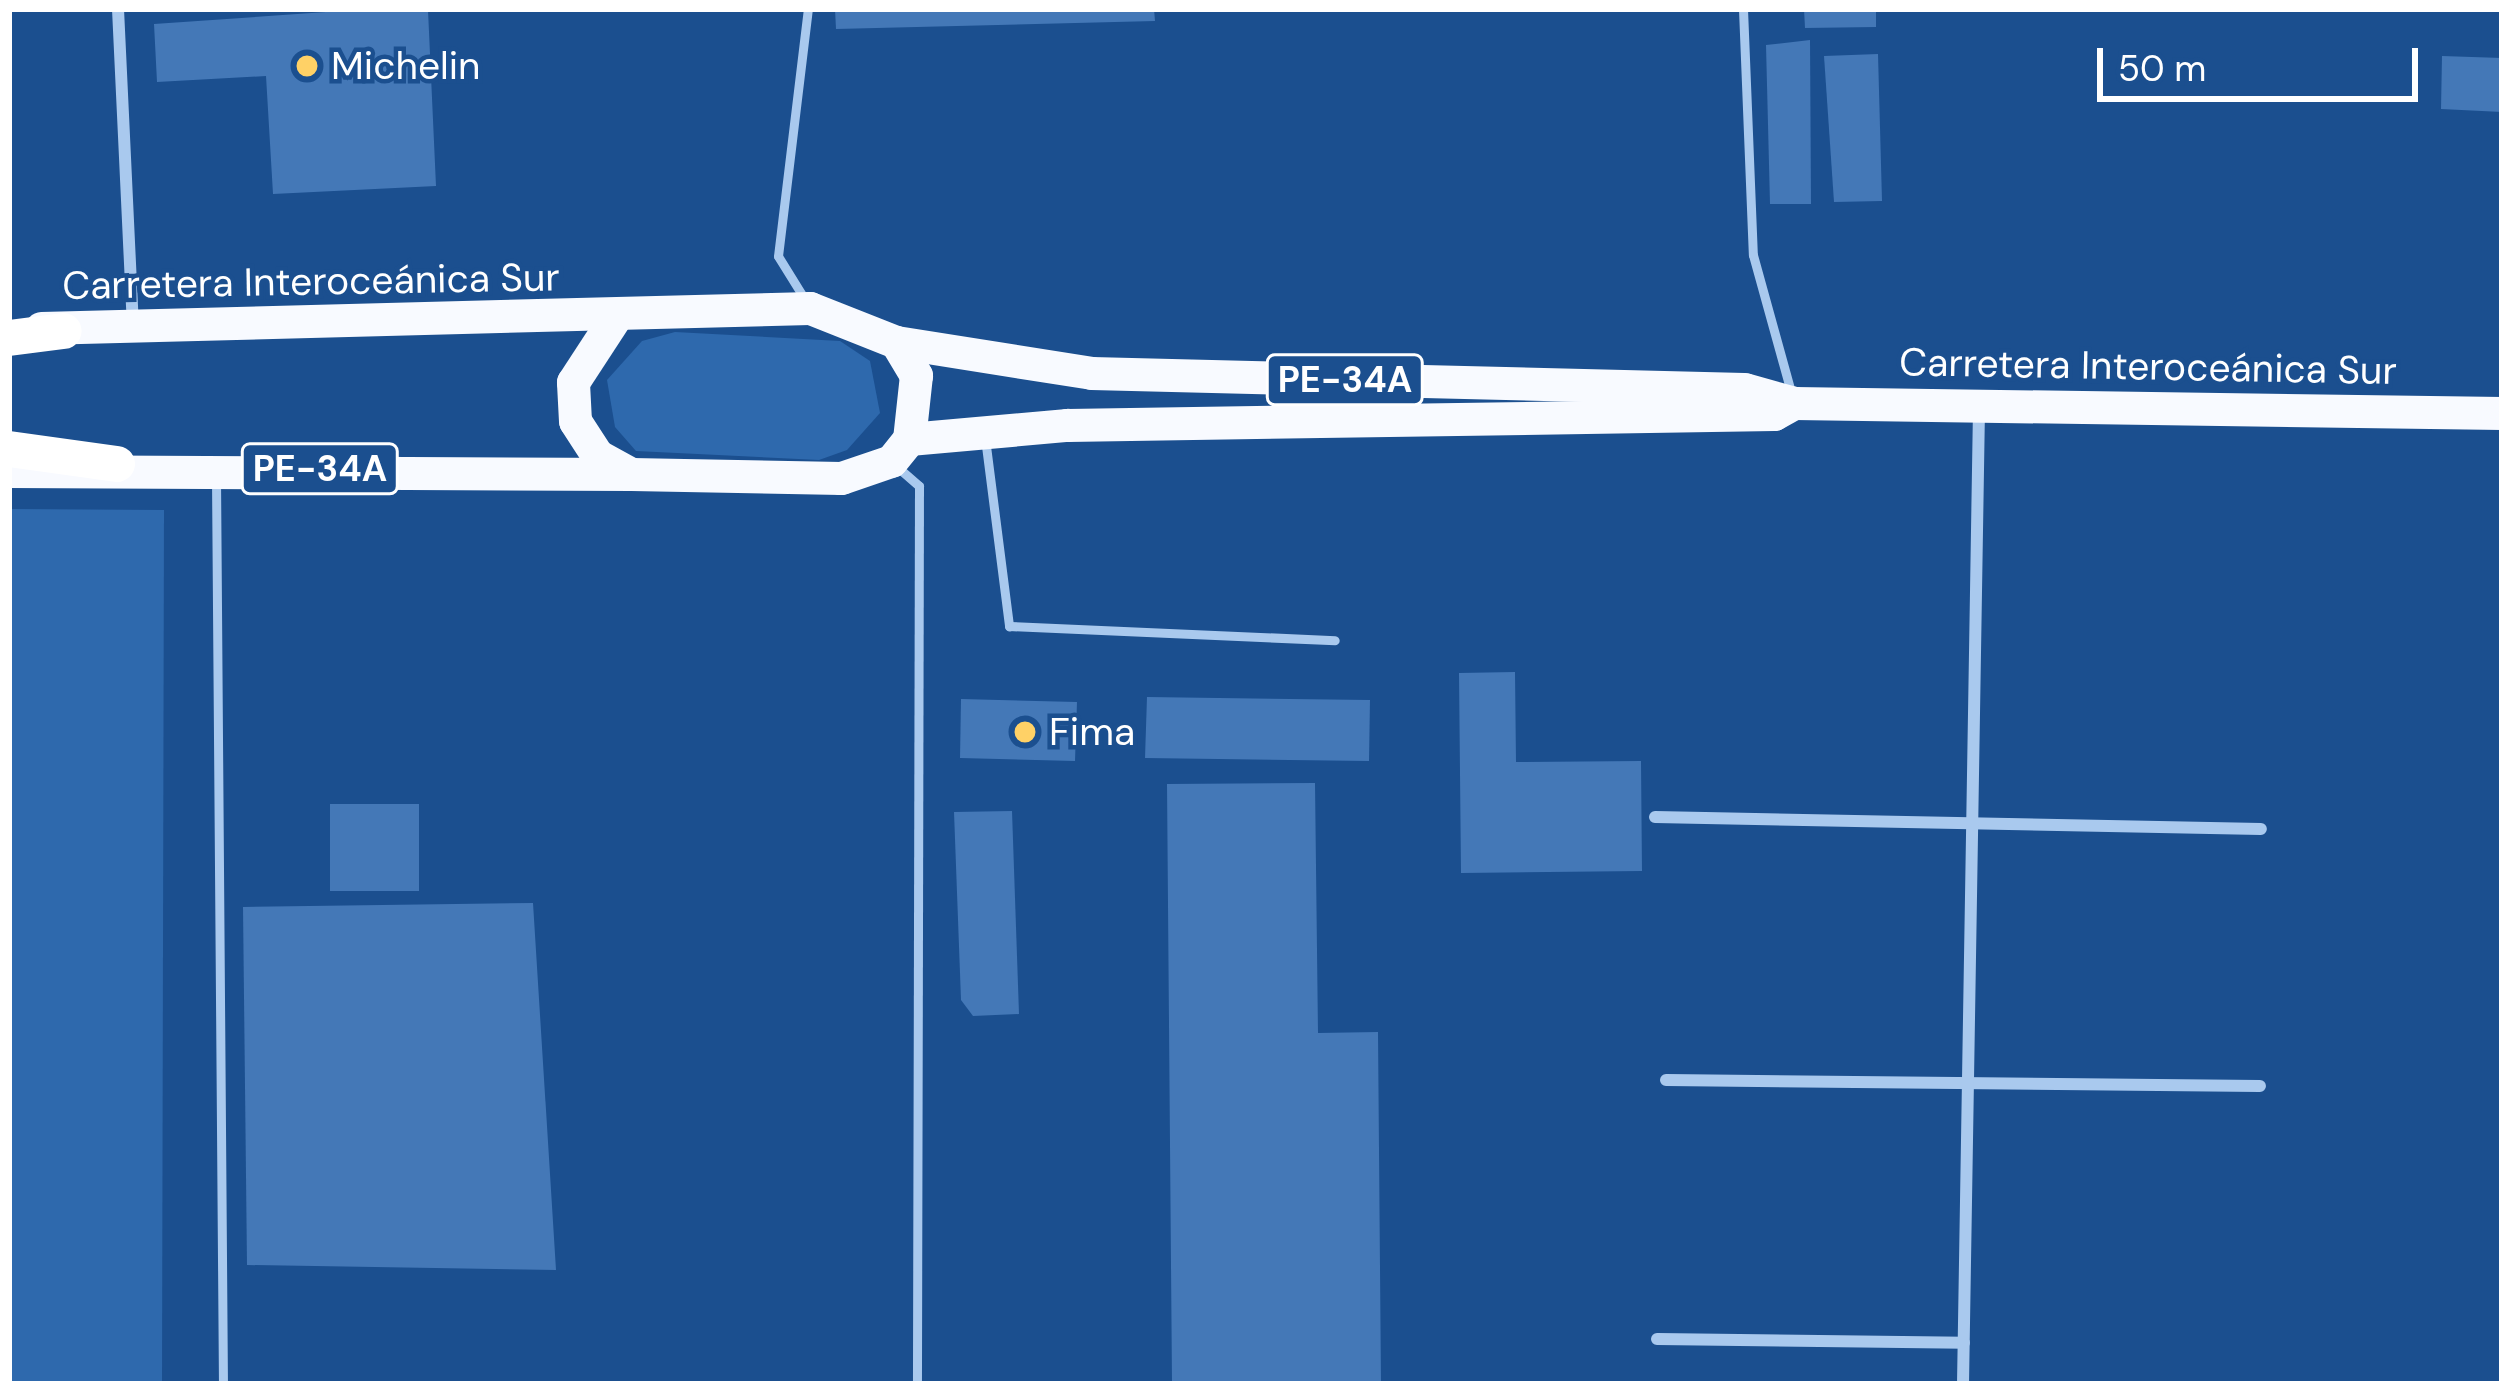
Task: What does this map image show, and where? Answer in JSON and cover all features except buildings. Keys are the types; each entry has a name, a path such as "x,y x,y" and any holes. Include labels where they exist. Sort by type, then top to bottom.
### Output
{"highway":[{"name":"PE-34A","path":"614,319 810,308 896,342"},
{"name":"Carretera Interoceánica Sur","path":"9,324 64,332 134,332 614,319"},
{"path":"614,319 573,382 575,421 597,454 631,474"},
{"path":"9,338 64,332"},
{"name":"Carretera Interoceánica Sur","path":"896,342 1091,373 1744,389 1794,403"},
{"path":"896,342 916,375 900,450"},
{"name":"Carretera Interoceánica Sur","path":"900,450 984,433 1727,416 1794,403 2502,413"},
{"path":"9,449 117,464"},
{"name":"PE-34A","path":"9,471 117,464 841,478 900,450"}],"street":[{"path":"118,9 134,332"},
{"path":"1963,1384 1978,407"},
{"path":"1655,817 2261,829"},
{"path":"1666,1080 2260,1086"},
{"path":"1657,1339 1964,1342"}],"lane":[{"path":"808,9 778,256 810,308"},
{"path":"1743,9 1753,255 1794,403"},
{"path":"984,433 1009,626 1335,640"},
{"path":"900,450 919,486 917,1384"},
{"path":"216,467 223,1384"}],"shaded area":[{"path":"675,332 840,341 870,361 880,413 847,450 819,460 636,451 615,427 607,380 642,341"},
{"path":"9,509 164,510 162,1384 9,1384"}],"place":[{"name":"Michelin","path":"307,66"},
{"name":"Fima","path":"1025,732"}]}
